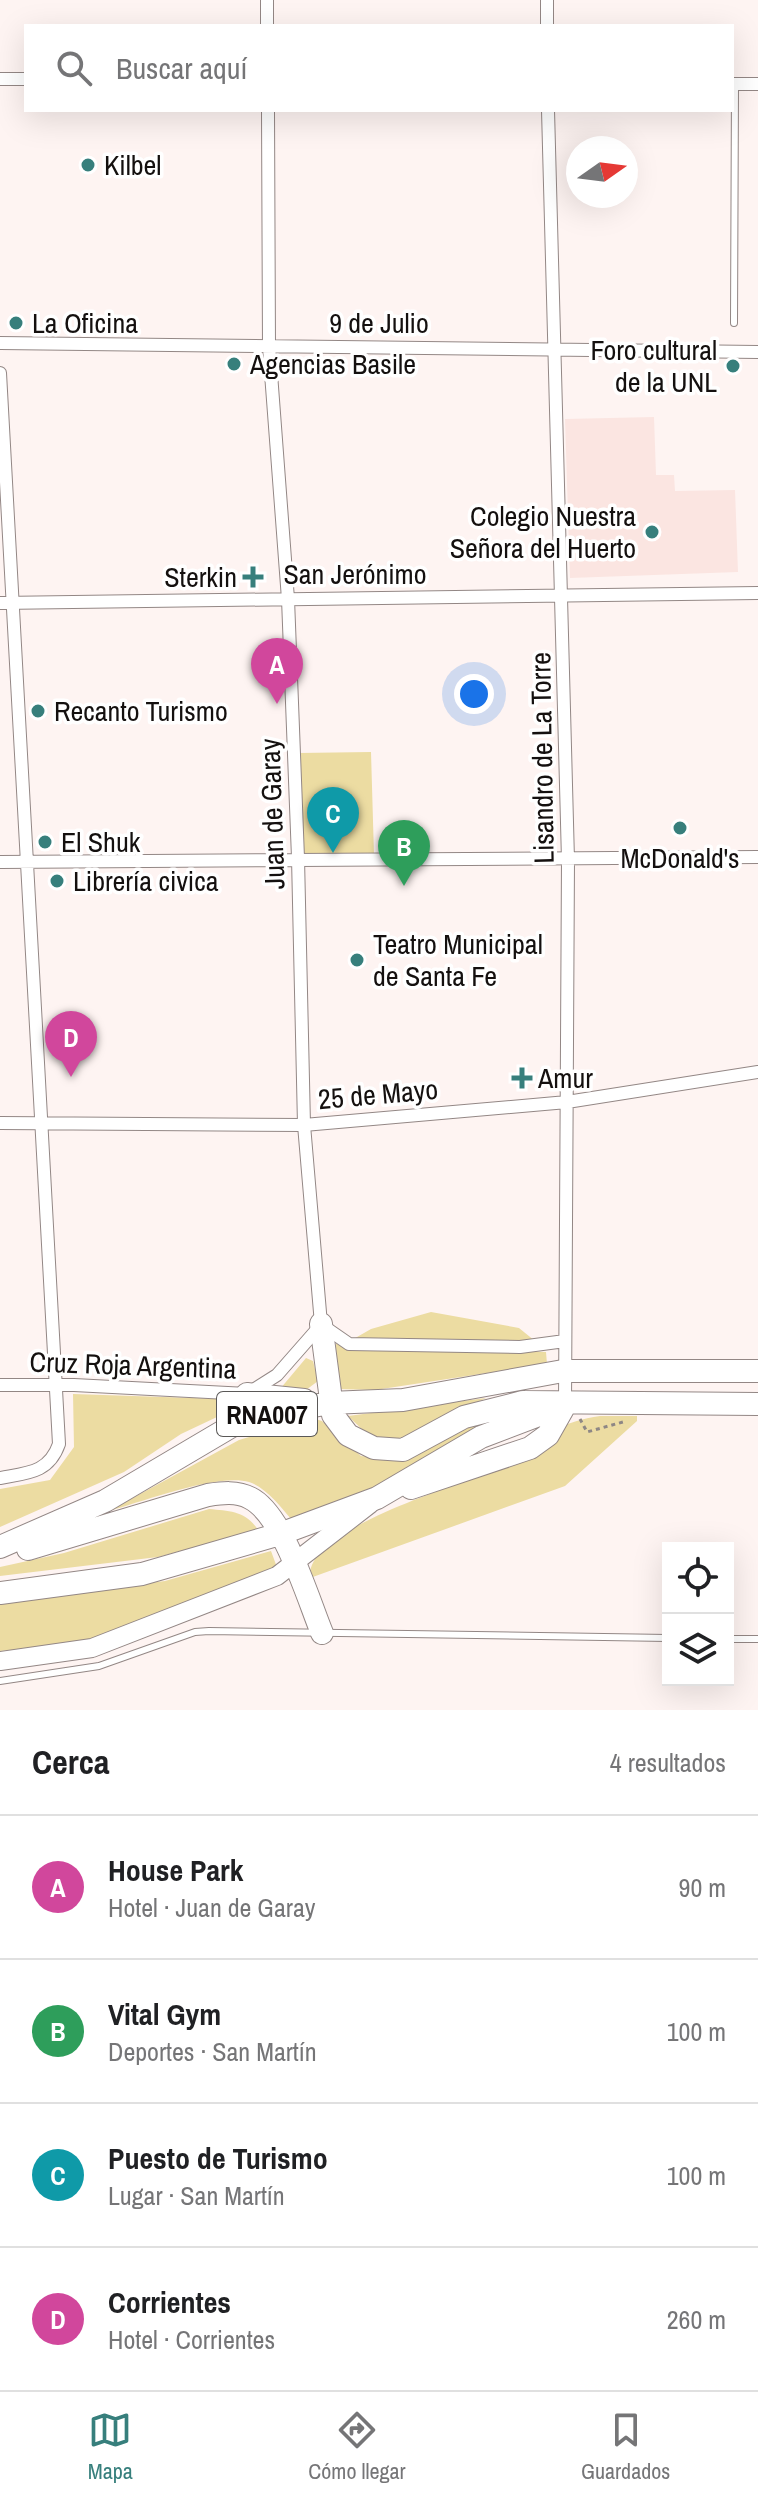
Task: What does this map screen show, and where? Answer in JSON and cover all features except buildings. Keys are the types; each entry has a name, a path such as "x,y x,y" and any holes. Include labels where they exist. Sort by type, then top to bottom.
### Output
{"highway":[{"path":"321,1324 329,1403 348,1435 374,1448 392,1451 413,1446 464,1417 523,1402 565,1405 758,1404"},
{"name":"RNA007","path":"0,1547 105,1501 232,1426 276,1412 329,1403 403,1400 563,1371 758,1371"},
{"path":"247,1394 329,1403"},
{"path":"0,1593 142,1574 280,1534 377,1498 481,1437 565,1405"},
{"path":"0,1555 222,1493 251,1498 265,1509 280,1534 322,1633"}],"main road":[{"path":"0,1661 92,1648 277,1576 377,1498"}],"street":[{"path":"267,0 267,24"},
{"path":"547,0 547,24"},
{"path":"0,79 24,79"},
{"path":"734,84 758,84"},
{"name":"Juan de Garay","path":"268,112 269,347 288,599 304,1125 321,1324"},
{"name":"Lisandro de La Torre","path":"548,112 568,860 565,1405"},
{"name":"9 de Julio","path":"0,343 758,352"},
{"path":"0,373 59,1444 55,1457 40,1470 0,1478"},
{"name":"San Jerónimo","path":"0,603 758,593"},
{"path":"0,862 758,857"},
{"name":"25 de Mayo","path":"0,1123 304,1125 567,1102 758,1072"},
{"path":"321,1324 349,1344 520,1347 565,1341"},
{"name":"Cruz Roja Argentina","path":"0,1385 57,1384 247,1394 277,1375 321,1324"}],"lane":[{"path":"734,84 734,323"},
{"path":"0,1681 99,1666 195,1632 662,1638"},
{"path":"734,1639 758,1639"}],"shaded area":[{"name":"Colegio Nuestra Señora del Huerto","path":"654,417 656,475 674,475 675,491 735,490 738,572 570,578 565,419"},
{"path":"371,752 374,855 301,856 298,753"},
{"path":"431,1312 519,1328 535,1341 350,1341 371,1329"},
{"path":"336,1344 546,1352 547,1364 375,1390 337,1389"},
{"path":"306,1358 313,1361 318,1381 306,1390 280,1389"},
{"path":"73,1394 253,1400 181,1434 124,1472 0,1527 0,1489 50,1480 74,1447"},
{"path":"486,1398 431,1427 401,1438 373,1436 348,1416"},
{"path":"600,1416 637,1416 637,1421 565,1486 310,1578 314,1562 326,1547 369,1520 457,1483 544,1434"},
{"path":"312,1418 322,1421 361,1456 391,1459 465,1427 495,1419 372,1489 291,1519 261,1488 235,1480 199,1485 109,1511 239,1440"},
{"path":"209,1509 243,1516 258,1530 158,1557 0,1576 0,1567 64,1553"},
{"path":"271,1551 278,1570 75,1645 0,1651 0,1602 165,1581"}],"place":[{"name":"Kilbel","path":"88,165"},
{"name":"La Oficina","path":"16,323"},
{"name":"Agencias Basile","path":"234,364"},
{"name":"Foro cultural de la UNL","path":"733,366"},
{"name":"Colegio Nuestra Señora del Huerto","path":"652,532"},
{"name":"Sterkin","path":"253,577"},
{"name":"House Park","path":"277,704"},
{"name":"Recanto Turismo","path":"38,711"},
{"name":"McDonald's","path":"680,828"},
{"name":"El Shuk","path":"45,842"},
{"name":"Puesto de Turismo","path":"333,853"},
{"name":"Librería civica","path":"57,881"},
{"name":"Vital Gym","path":"404,886"},
{"name":"Teatro Municipal de Santa Fe","path":"357,960"},
{"name":"Corrientes","path":"71,1077"},
{"name":"Amur","path":"522,1078"}]}
